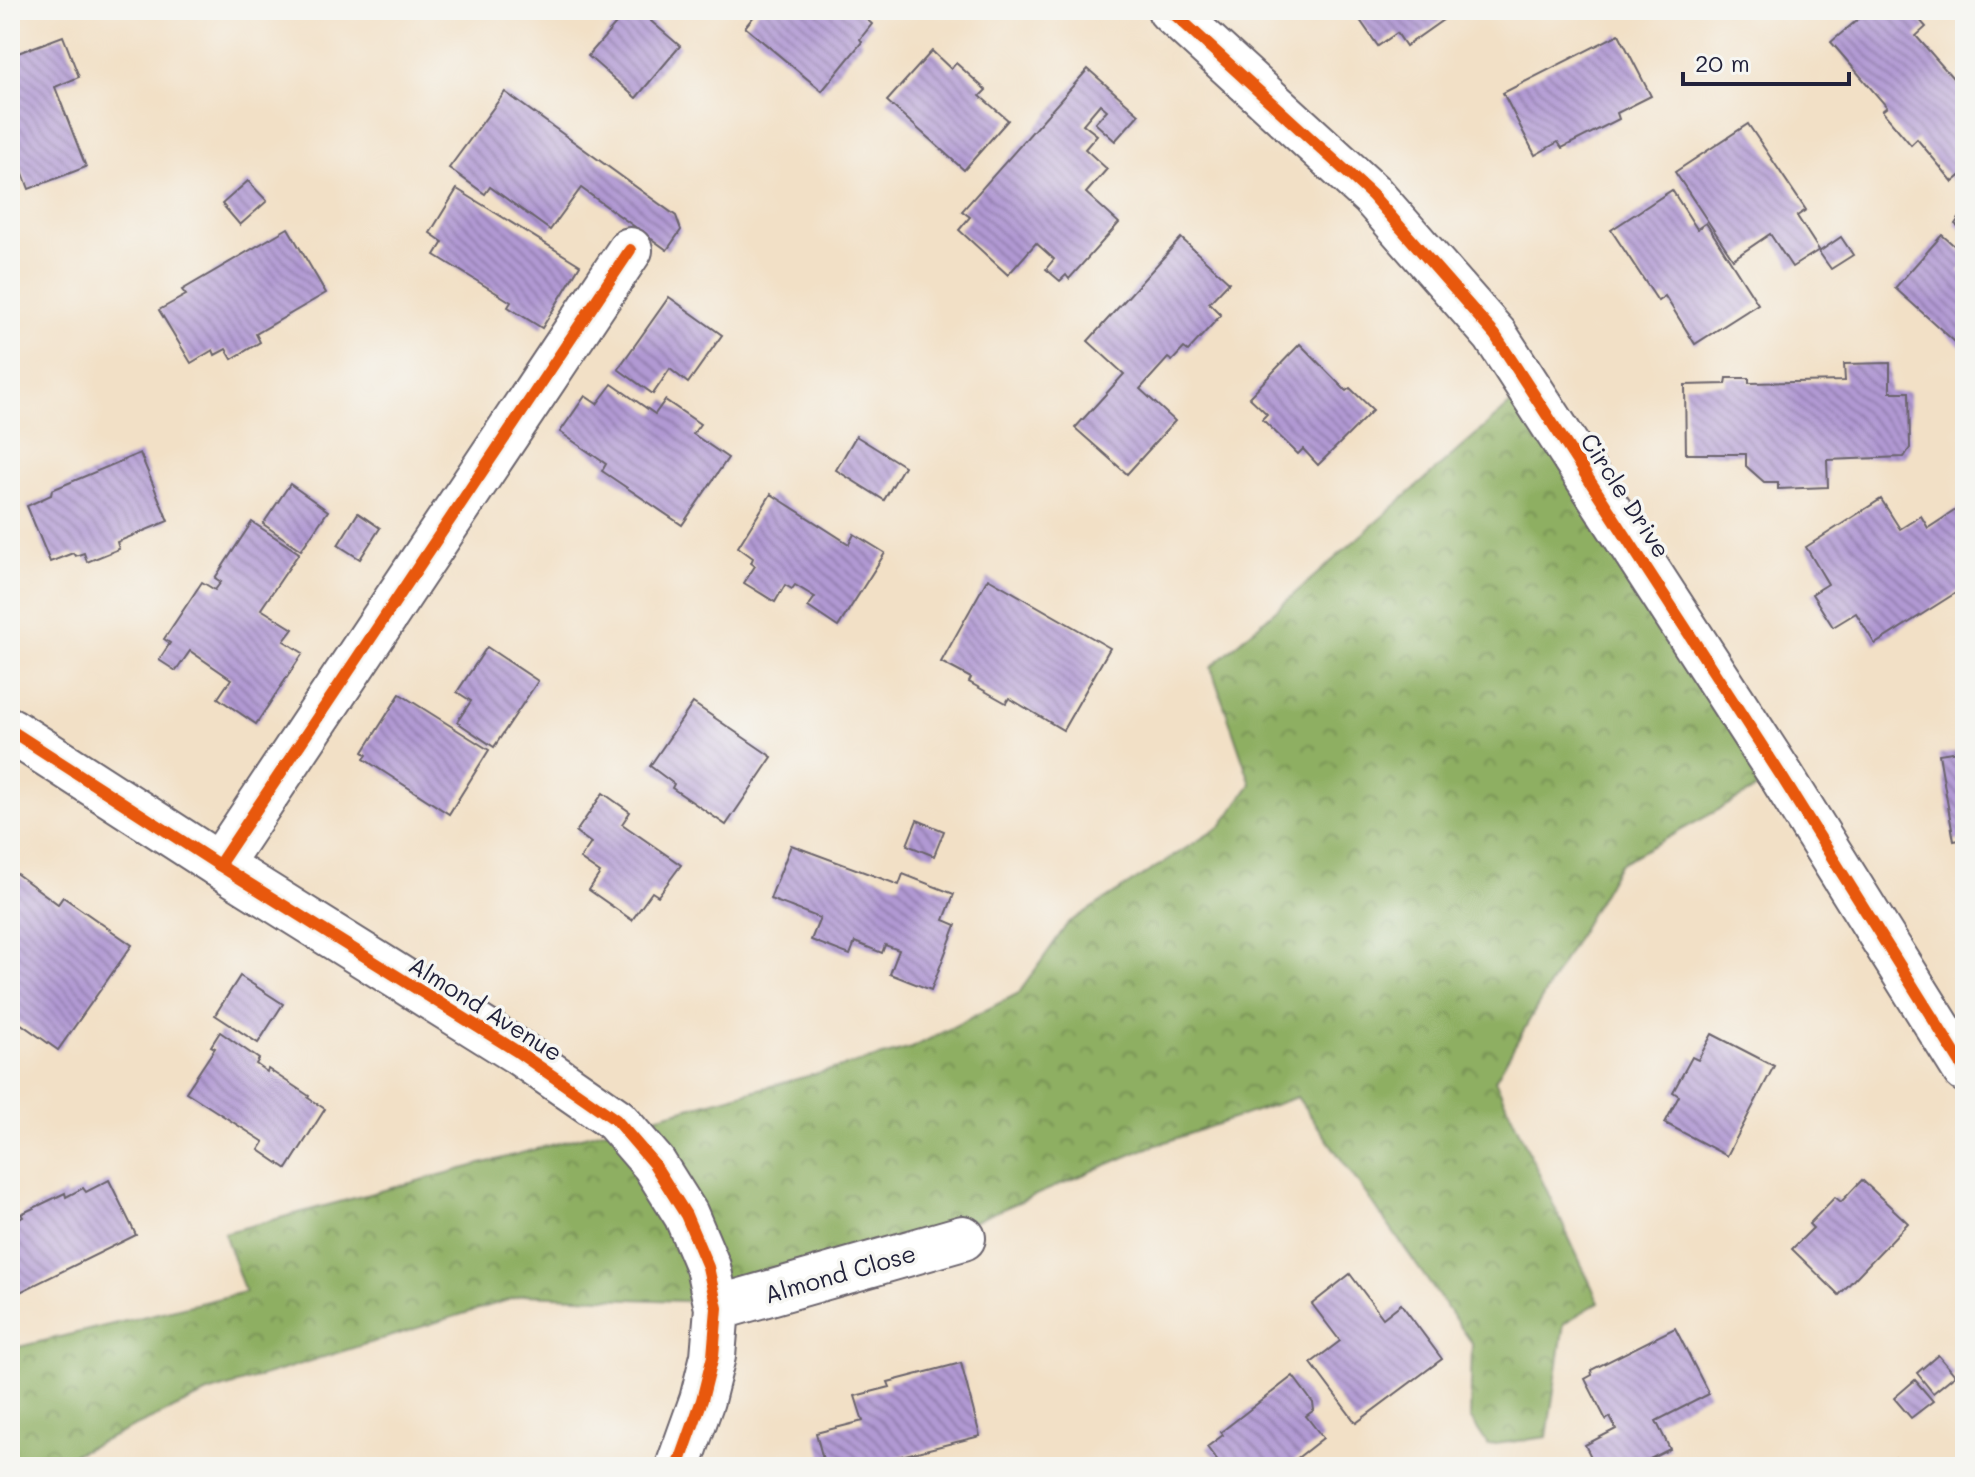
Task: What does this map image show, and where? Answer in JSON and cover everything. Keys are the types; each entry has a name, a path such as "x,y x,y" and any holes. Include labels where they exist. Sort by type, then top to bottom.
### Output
{"street":[{"name":"Circle Drive","path":"1170,10 1372,195 1495,335 1782,777 1965,1070"},
{"path":"219,865 630,250"},
{"name":"Almond Avenue","path":"10,730 518,1052 616,1120 654,1164 686,1215 708,1267 717,1308 713,1356 702,1400 678,1467"},
{"name":"Almond Close","path":"717,1308 963,1238"}],"green space":[{"path":"1529,388 1777,778 1619,864 1495,1080 1599,1302 1564,1323 1547,1437 1488,1445 1470,1418 1472,1343 1297,1097 1142,1150 953,1230 708,1302 524,1295 208,1393 46,1467 10,1467 10,1349 245,1292 224,1233 912,1048 1019,993 1068,923 1221,826 1251,784 1211,667"}],"building":[{"path":"628,10 638,10 680,46 636,98 588,56"},
{"path":"759,10 828,10 832,13 834,10 856,10 872,24 860,39 862,42 822,91 745,27"},
{"path":"1353,10 1457,10 1406,46 1397,33 1378,46"},
{"path":"1869,10 1911,10 1926,27 1916,36 1959,85 1965,79 1965,172 1953,182 1917,139 1911,145 1882,111 1887,107 1831,42"},
{"path":"1619,34 1651,96 1617,113 1619,119 1562,148 1558,142 1535,155 1503,93"},
{"path":"63,36 79,77 55,87 86,167 29,189 10,139 10,56"},
{"path":"932,51 951,69 956,63 986,90 980,96 1008,120 964,170 887,101"},
{"path":"1088,69 1139,114 1115,141 1095,123 1107,110 1100,104 1083,124 1097,135 1085,149 1107,169 1086,193 1119,223 1069,279 1066,275 1060,281 1046,269 1054,259 1036,243 1008,275 959,230 970,217 962,211"},
{"path":"505,92 676,216 681,230 667,250 581,188 550,230 490,187 485,194 449,168"},
{"path":"1748,124 1806,210 1797,216 1819,250 1792,267 1770,234 1733,259 1675,172"},
{"path":"248,181 267,201 240,225 222,204"},
{"path":"457,189 580,265 542,328 508,307 511,302 435,255 443,242 430,233"},
{"path":"1672,190 1697,229 1706,223 1758,304 1695,344 1665,296 1658,301 1611,230"},
{"path":"1965,210 1965,231 1955,224"},
{"path":"288,228 326,293 256,334 260,342 232,359 226,349 215,355 213,350 191,363 159,310 186,295 182,290"},
{"path":"1942,235 1965,255 1965,265 1959,271 1965,276 1965,351 1895,288"},
{"path":"1841,237 1853,255 1831,269 1819,252"},
{"path":"1181,238 1229,282 1209,303 1221,315 1188,351 1184,348 1172,361 1168,358 1140,389 1175,421 1127,474 1075,428 1124,374 1088,341"},
{"path":"669,297 722,335 688,383 670,369 653,394 618,369"},
{"path":"1300,344 1346,391 1350,388 1373,410 1318,465 1303,449 1298,454 1262,419 1267,414 1249,397"},
{"path":"1890,363 1890,392 1909,392 1910,448 1904,457 1827,460 1828,487 1778,489 1778,482 1764,482 1746,466 1746,454 1686,454 1685,385 1726,384 1727,378 1749,378 1749,383 1845,381 1844,364"},
{"path":"612,384 655,414 665,400 700,424 693,434 728,458 682,525 602,471 606,464 560,432 585,396 597,404"},
{"path":"856,436 904,466 884,500 836,470"},
{"path":"140,453 168,521 117,542 119,549 87,562 84,553 75,556 73,553 50,562 27,506 51,495 52,490"},
{"path":"290,484 328,511 301,550 263,524"},
{"path":"771,494 849,544 854,534 885,553 838,627 808,607 815,597 795,585 792,589 785,585 775,602 744,583 755,566 751,563 753,558 738,547"},
{"path":"1881,499 1900,529 1921,516 1928,528 1965,504 1965,587 1875,644 1856,613 1833,627 1812,594 1828,584 1806,547"},
{"path":"358,513 380,528 360,559 338,545"},
{"path":"252,522 299,553 261,609 293,629 284,641 303,653 256,724 218,698 231,679 190,651 176,671 159,660 170,643 164,639 202,582 215,590 221,582 215,578"},
{"path":"988,578 1110,648 1063,730 1009,698 1006,703 969,682 971,678 941,662"},
{"path":"487,647 538,681 494,747 457,722 471,701 457,692"},
{"path":"400,694 489,750 449,814 364,759 367,755 363,752"},
{"path":"693,703 772,757 726,825 672,788 674,784 650,766"},
{"path":"1965,750 1965,839 1954,841 1939,754"},
{"path":"603,793 630,812 622,824 681,865 658,896 652,892 632,920 589,890 600,873 580,859 591,843 576,832"},
{"path":"917,820 944,831 934,856 907,845"},
{"path":"791,845 899,885 903,874 954,894 944,920 956,925 931,990 890,974 899,950 885,945 882,953 855,942 850,955 811,940 820,918 770,899"},
{"path":"10,869 58,904 63,897 132,945 58,1050 10,1016"},
{"path":"240,976 283,1004 258,1043 215,1015"},
{"path":"220,1032 259,1059 256,1064 325,1109 287,1169 259,1150 264,1142 186,1092 215,1048 211,1046"},
{"path":"1712,1034 1774,1066 1727,1156 1665,1123 1679,1096 1673,1092 1692,1057 1698,1060"},
{"path":"109,1180 136,1235 10,1297 10,1224 23,1217 21,1214 65,1193 66,1197 83,1188 86,1192"},
{"path":"1862,1180 1908,1223 1839,1295 1792,1249 1813,1228 1809,1224 1835,1197 1841,1202"},
{"path":"1350,1274 1383,1318 1401,1304 1442,1359 1356,1423 1311,1363 1340,1341 1312,1304"},
{"path":"1675,1328 1709,1394 1656,1421 1670,1449 1634,1467 1596,1467 1585,1445 1616,1429 1610,1417 1606,1420 1585,1379 1592,1375 1591,1370"},
{"path":"1938,1355 1955,1375 1933,1393 1917,1373"},
{"path":"961,1363 980,1436 858,1467 825,1467 816,1433 863,1421 855,1396 890,1387 888,1382"},
{"path":"1293,1376 1313,1403 1314,1410 1306,1416 1323,1438 1286,1467 1222,1467 1207,1447 1223,1435 1221,1432"},
{"path":"1915,1380 1933,1401 1911,1418 1894,1398"},
{"path":"1895,1458 1901,1467 1882,1467"}],"cycle path":[{"path":"1170,10 1372,195 1495,335 1782,777 1965,1070"},
{"path":"219,865 630,250"},
{"path":"10,730 518,1052 616,1120 654,1164 686,1215 708,1267 717,1308 713,1356 702,1400 678,1467"}]}
